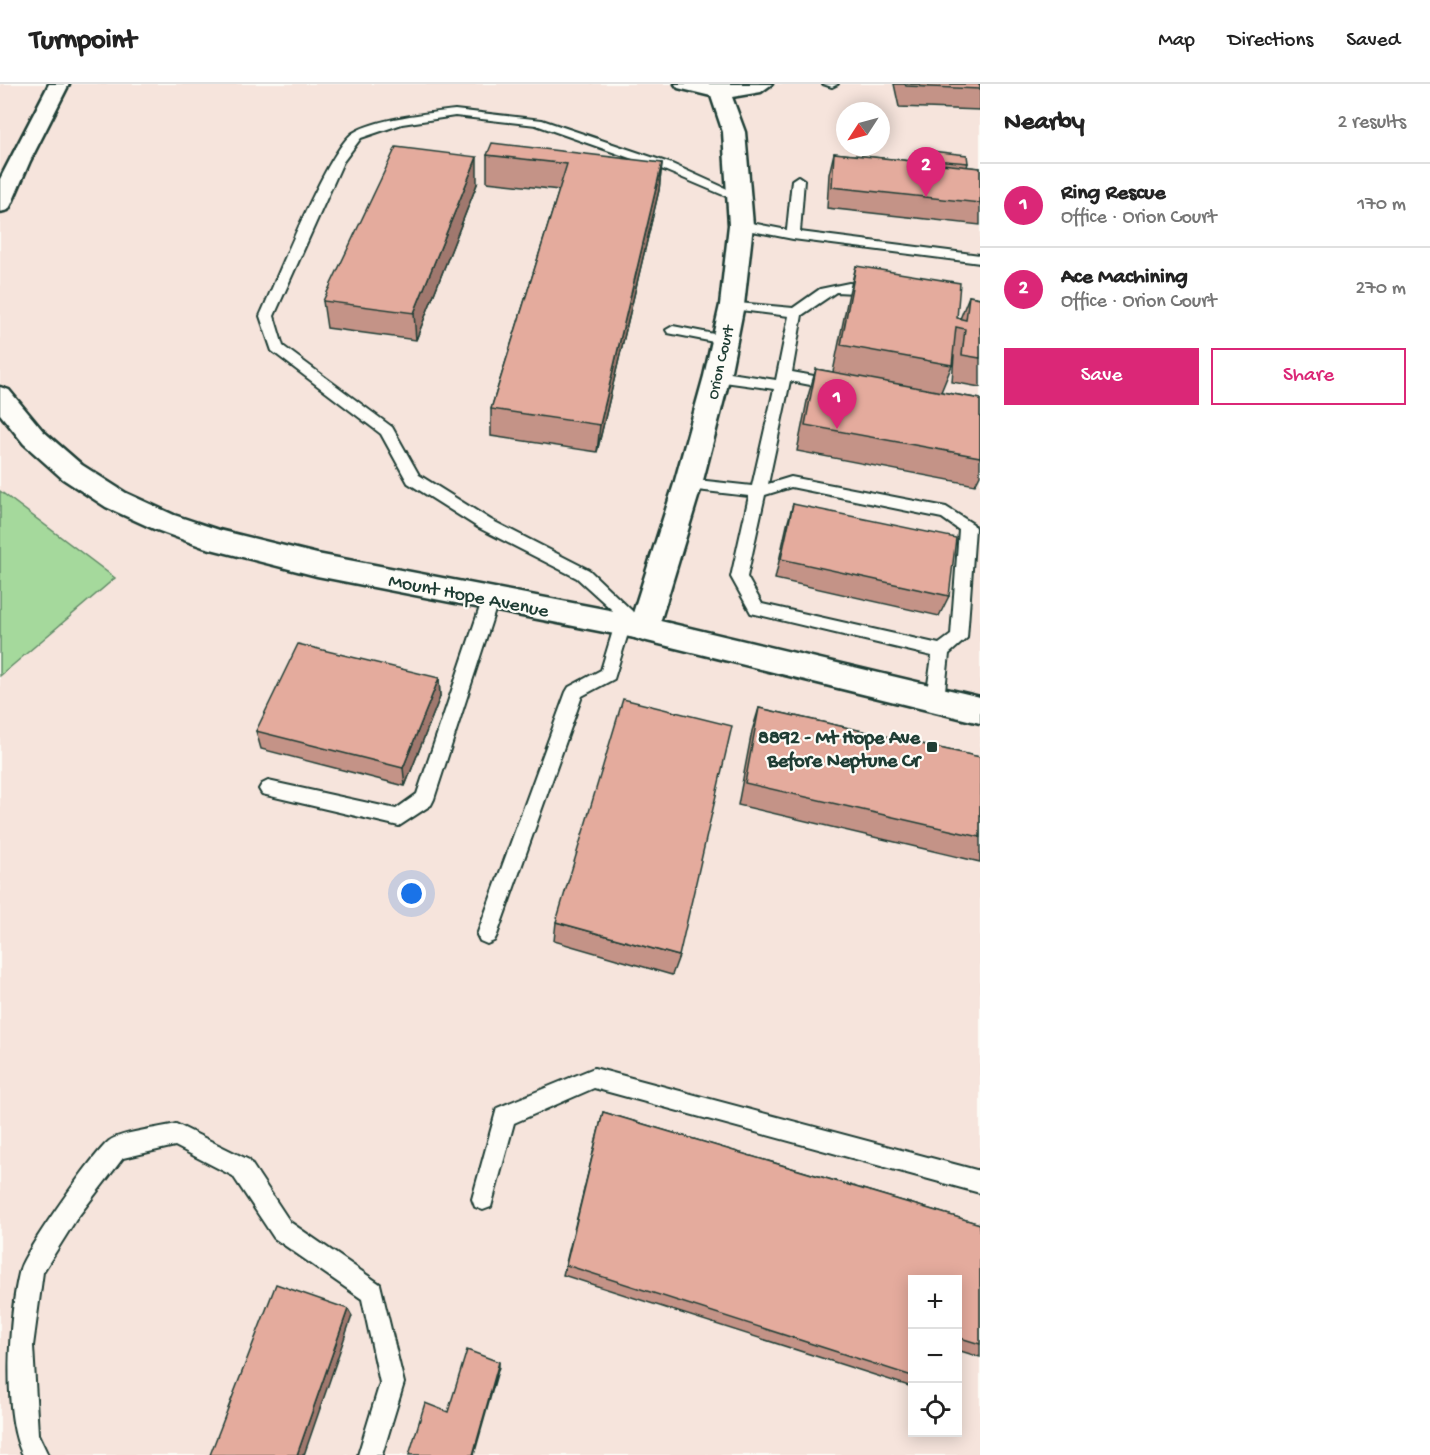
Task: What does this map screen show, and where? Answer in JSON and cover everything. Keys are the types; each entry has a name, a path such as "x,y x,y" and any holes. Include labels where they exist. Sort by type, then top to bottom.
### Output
{"street":[{"path":"2,196 59,84"},
{"path":"686,84 701,89 719,90 739,90 762,84"},
{"name":"Orion Court","path":"633,626 688,484 717,376 732,305 741,225 734,132 719,90"},
{"name":"Mount Hope Avenue","path":"0,396 16,420 47,452 96,489 158,521 215,541 300,561 633,626 980,710"}],"lane":[{"path":"488,935 575,692 608,674 633,626 583,574 485,524 412,479 387,431 278,348 267,316 337,161 357,136 400,121 455,113 538,122 668,167 739,197"},
{"path":"793,235 798,180"},
{"path":"741,225 793,235 980,259"},
{"path":"894,293 839,285 822,293 796,313 783,381 738,577 757,609 941,651"},
{"path":"732,305 796,313"},
{"path":"673,330 724,340"},
{"path":"717,376 848,387"},
{"path":"688,484 758,492 791,482 946,513 968,528 959,638 941,651 935,699"},
{"path":"268,789 399,818 424,799 491,598"},
{"path":"483,1199 505,1116 594,1078 980,1182"},
{"path":"36,1455 26,1436 21,1347 32,1269 69,1210 117,1149 176,1135 240,1168 282,1230 372,1292 392,1383 370,1455"}],"shaded area":[{"path":"0,84 980,84 980,1455 0,1455 0,676 114,578 0,491"}],"green space":[{"path":"0,491 115,578 0,676"}],"building":[{"path":"905,84 980,84 980,89 906,86"},
{"path":"492,143 662,163 600,425 491,409 567,164 487,155"},
{"path":"396,147 477,157 414,313 323,301"},
{"path":"922,150 967,155 968,163 923,159"},
{"path":"834,153 836,156 863,156 980,168 980,203 832,187"},
{"path":"856,266 960,283 957,318 966,320 969,296 980,298 980,358 962,355 965,329 956,327 952,365 841,345"},
{"path":"816,369 980,399 980,457 805,425"},
{"path":"793,504 956,538 949,596 781,559"},
{"path":"298,644 439,678 403,768 256,731"},
{"path":"623,699 732,726 679,956 556,922"},
{"path":"759,708 980,757 980,837 745,783"},
{"path":"603,1112 980,1224 980,1344 962,1339 962,1275 908,1275 908,1375 566,1265"},
{"path":"276,1284 348,1309 297,1455 210,1455"},
{"path":"467,1350 499,1362 473,1455 409,1455 425,1403 448,1412"}],"place":[{"name":"Ace Machining","path":"926,197"},
{"name":"Ring Rescue","path":"837,429"},
{"name":"8892 - Mt Hope Ave Before Neptune Cr","path":"932,747"}]}
